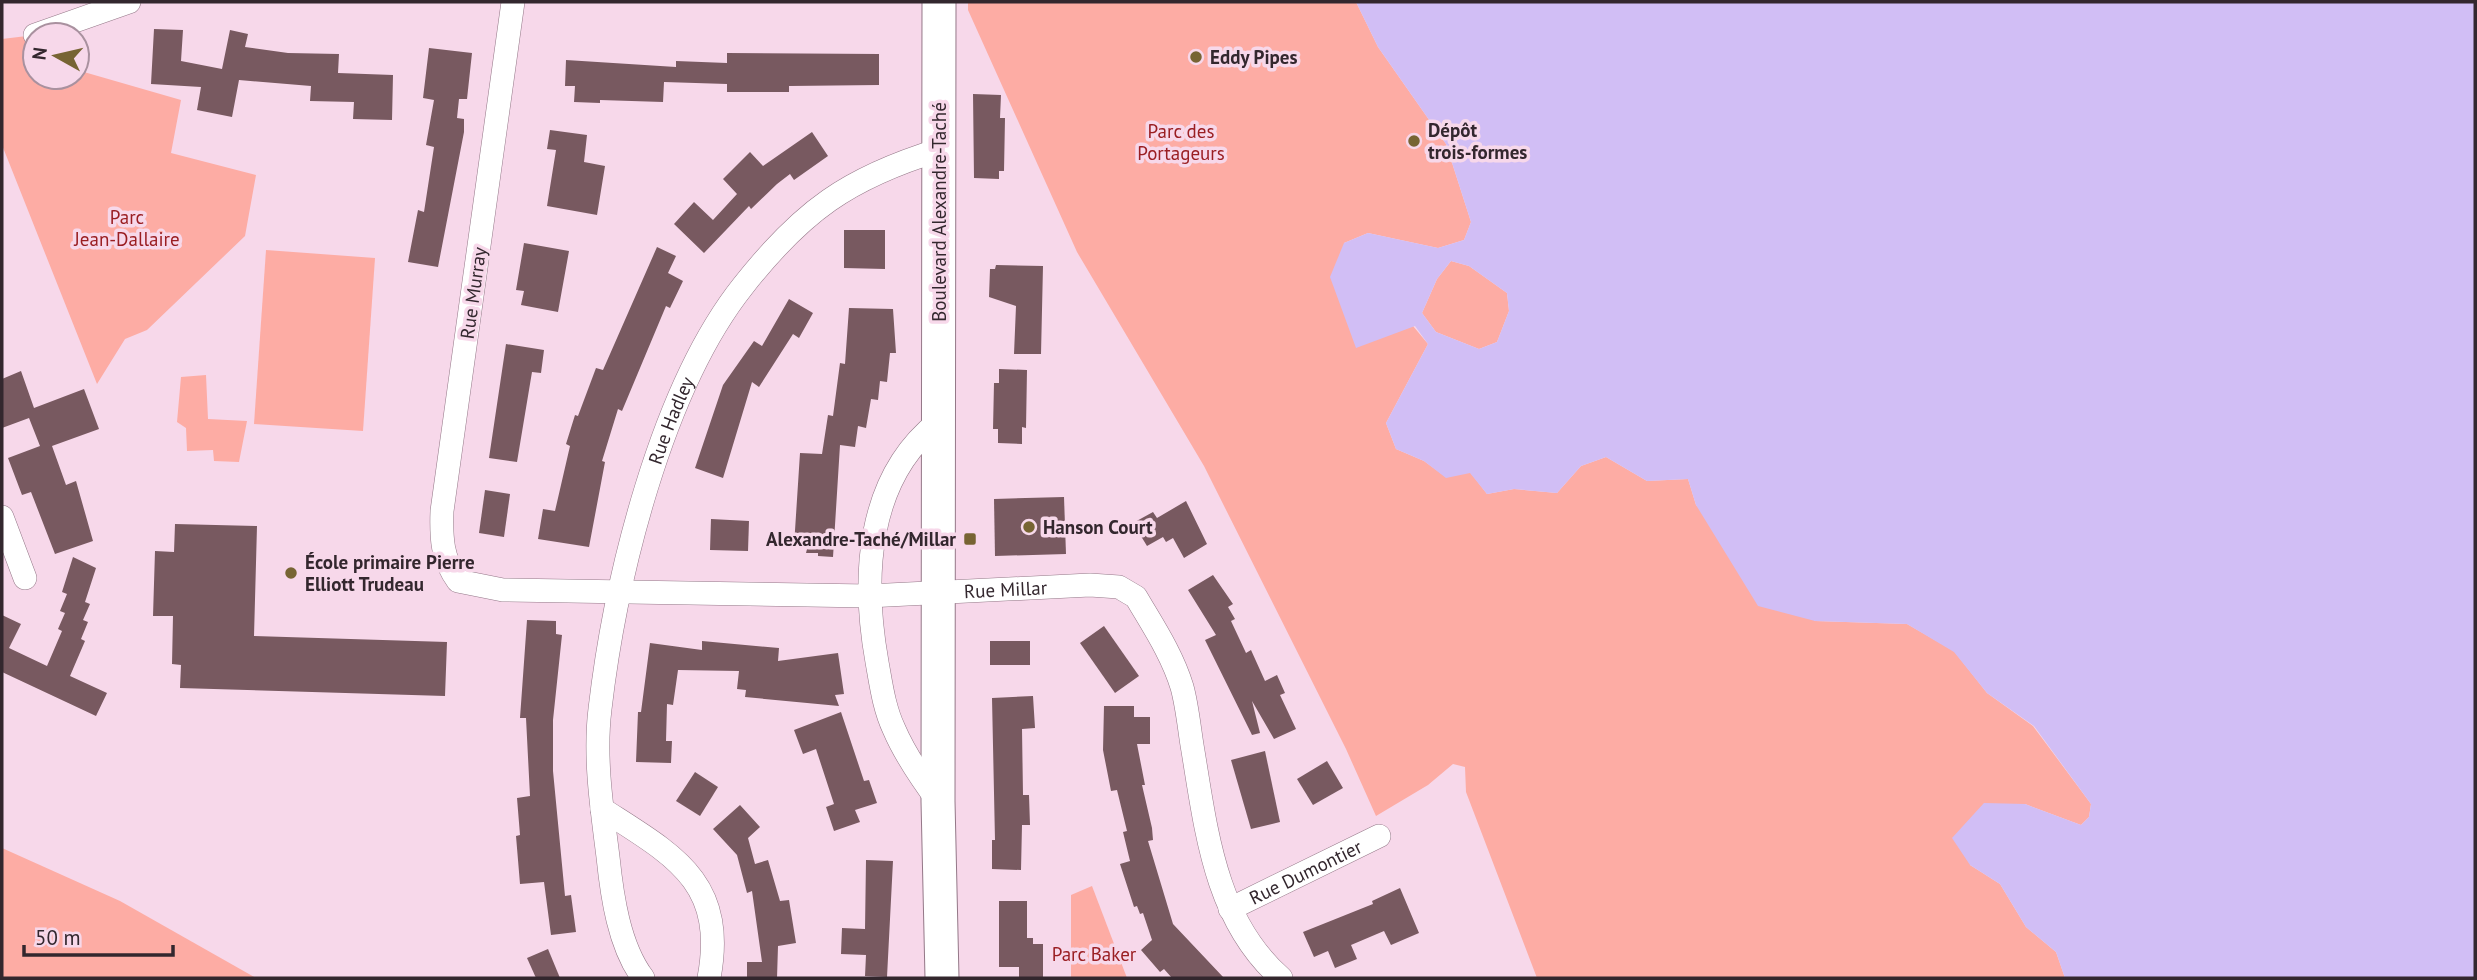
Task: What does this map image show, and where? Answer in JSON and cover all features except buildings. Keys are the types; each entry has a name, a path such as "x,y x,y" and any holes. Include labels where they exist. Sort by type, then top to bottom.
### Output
{"main road":[{"name":"Boulevard Alexandre-Taché","path":"939,2 938,801 942,978"}],"street":[{"path":"75,21 129,2"},
{"name":"Rue Murray","path":"458,581 446,565 441,539 442,511 513,2"},
{"name":"Rue Hadley","path":"643,978 626,945 610,881 598,754 600,710 620,592 652,470 710,336 741,287 810,212 847,186 939,150"},
{"path":"938,422 919,436 905,455 883,499 876,523 869,596 882,690 892,726 917,773 938,801"},
{"path":"2,517 25,578"},
{"name":"Rue Millar","path":"458,581 503,590 869,596 1090,585 1119,587 1136,597 1171,656 1183,690 1204,819 1216,871 1230,909 1253,948 1281,978"},
{"path":"602,809 675,858 697,882 708,911 712,942 709,978"},
{"name":"Rue Dumontier","path":"1230,909 1379,836"}],"green space":[{"name":"Parc des Portageurs","path":"968,2 1356,2 1378,47 1446,144 1471,222 1464,240 1438,248 1368,233 1344,243 1428,344 1386,423 1396,449 1424,461 1446,477 1470,472 1487,494 1514,489 1557,493 1581,466 1606,457 1647,481 1688,479 1696,505 1815,621 1907,624 1954,651 1987,693 2033,726 2091,804 2089,817 2081,825 2025,804 1970,865 2000,884 2026,927 2056,952 2065,978 1537,978 1466,792 1465,767 1453,764 1428,785 1376,816 1346,749 1204,466 1077,252 968,10"},
{"name":"Parc Jean-Dallaire","path":"21,37 21,91 91,91 91,74 181,100 171,153 256,175 245,236 147,330 125,339 97,384 2,145 2,39"},
{"path":"266,250 375,258 363,431 254,424"},
{"path":"1451,261 1469,266 1507,293 1509,311 1497,342 1479,349 1436,332 1422,313 1437,279"},
{"path":"206,375 208,419 247,421 239,462 214,461 213,450 187,451 186,428 177,422 181,377"},
{"path":"2,848 120,901 256,978 2,978"},
{"name":"Parc Baker","path":"1092,886 1127,978 1071,978 1071,895"}],"shaded area":[{"path":"1356,2 2475,2 2475,978 2065,978 2056,952 2026,927 2000,884 1970,865 1952,838 1984,803 2025,804 2081,825 2089,817 2091,804 2034,726 1987,693 1954,652 1907,624 1815,621 1758,606 1696,505 1688,479 1647,481 1606,457 1581,466 1557,493 1514,489 1487,494 1470,473 1446,478 1424,461 1396,449 1386,423 1428,344 1415,326 1356,348 1330,277 1344,243 1368,233 1438,248 1464,240 1471,222 1446,144 1378,47","holes":["1451,261 1469,266 1507,293 1509,311 1497,342 1479,349 1436,332 1422,313 1437,279"]}],"place":[{"name":"Eddy Pipes","path":"1196,57"},
{"name":"Dépôt trois-formes","path":"1414,141"},
{"name":"Hanson Court","path":"1029,527"},
{"name":"Alexandre-Taché/Millar","path":"970,539"},
{"name":"École primaire Pierre Elliott Trudeau","path":"291,573"}]}
